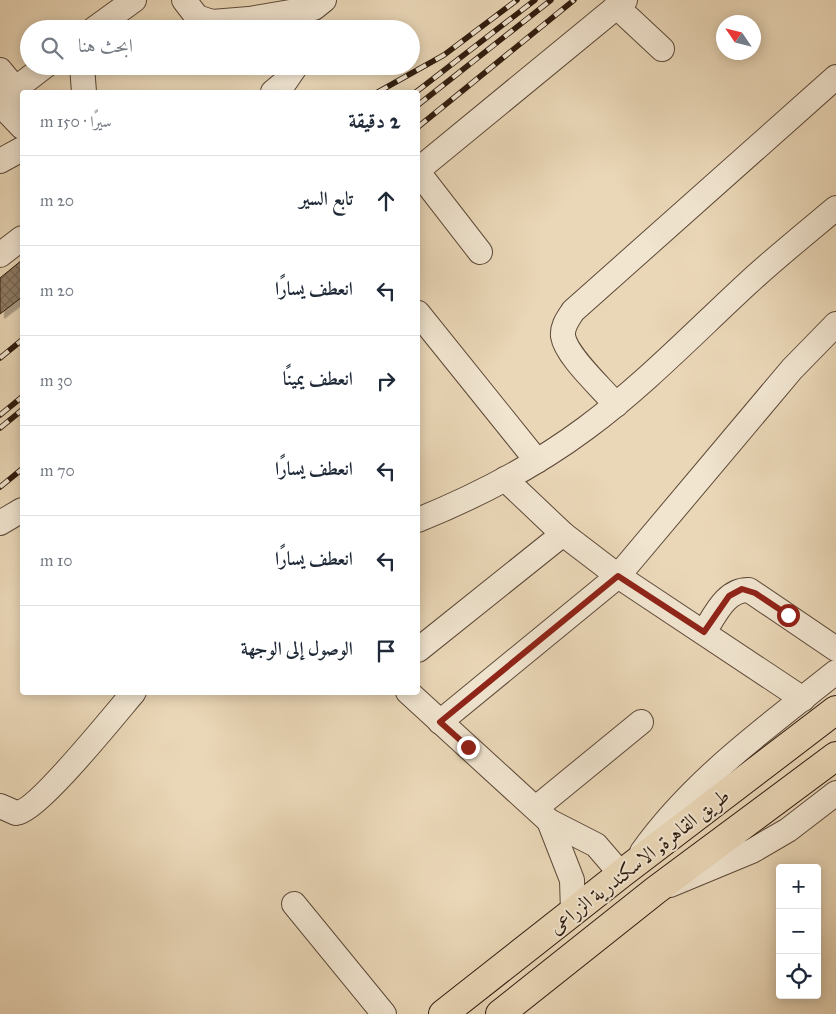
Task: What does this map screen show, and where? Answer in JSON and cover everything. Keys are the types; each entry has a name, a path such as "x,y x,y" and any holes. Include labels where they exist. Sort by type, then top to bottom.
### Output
{"highway":[{"name":"طريق القاهرة, الاسكندرية الزراعى","path":"443,1014 626,870 832,714"},
{"name":"طريق القاهرة, الاسكندرية الزراعى","path":"500,1014 656,890 836,756"}],"street":[{"path":"106,20 134,0"},
{"path":"184,0 197,17 206,20"},
{"path":"420,169 621,3 662,49"},
{"path":"237,20 315,12"},
{"path":"0,70 8,101 20,123"},
{"path":"8,101 35,75"},
{"path":"83,75 84,90"},
{"path":"276,90 286,82 290,75"},
{"path":"616,405 567,348 563,335 565,324 573,311 836,77"},
{"path":"0,161 20,150"},
{"path":"420,174 480,252"},
{"path":"420,519 446,509 537,461 616,405 749,282 836,208"},
{"path":"0,255 20,240"},
{"path":"420,316 537,461"},
{"path":"440,722 618,576 792,369 836,324"},
{"path":"505,479 563,534 618,576 802,699"},
{"path":"0,523 20,511"},
{"path":"420,648 563,534"},
{"path":"704,632 729,596 742,589 749,590 836,648"},
{"path":"411,695 543,814 596,845 626,870 666,820 706,779 836,672"},
{"path":"0,806 16,813 28,808 47,791 131,695"},
{"path":"543,814 640,722"},
{"path":"656,890 689,879 752,851 788,830 836,793"},
{"path":"543,814 572,880 573,912"},
{"path":"294,904 384,1014"}],"building":[{"path":"20,262 20,299 0,314 0,278"}],"railway":[{"path":"420,68 444,55 517,0"},
{"path":"419,90 535,0"},
{"path":"420,103 551,0"},
{"path":"420,125 574,0"},
{"path":"382,90 408,75"},
{"path":"0,358 20,342"},
{"path":"0,415 20,399"},
{"path":"0,428 20,412"},
{"path":"0,487 20,471"}],"route":[{"path":"468,747 440,722 618,576 704,632 729,596 742,589 755,593 788,615"}]}
